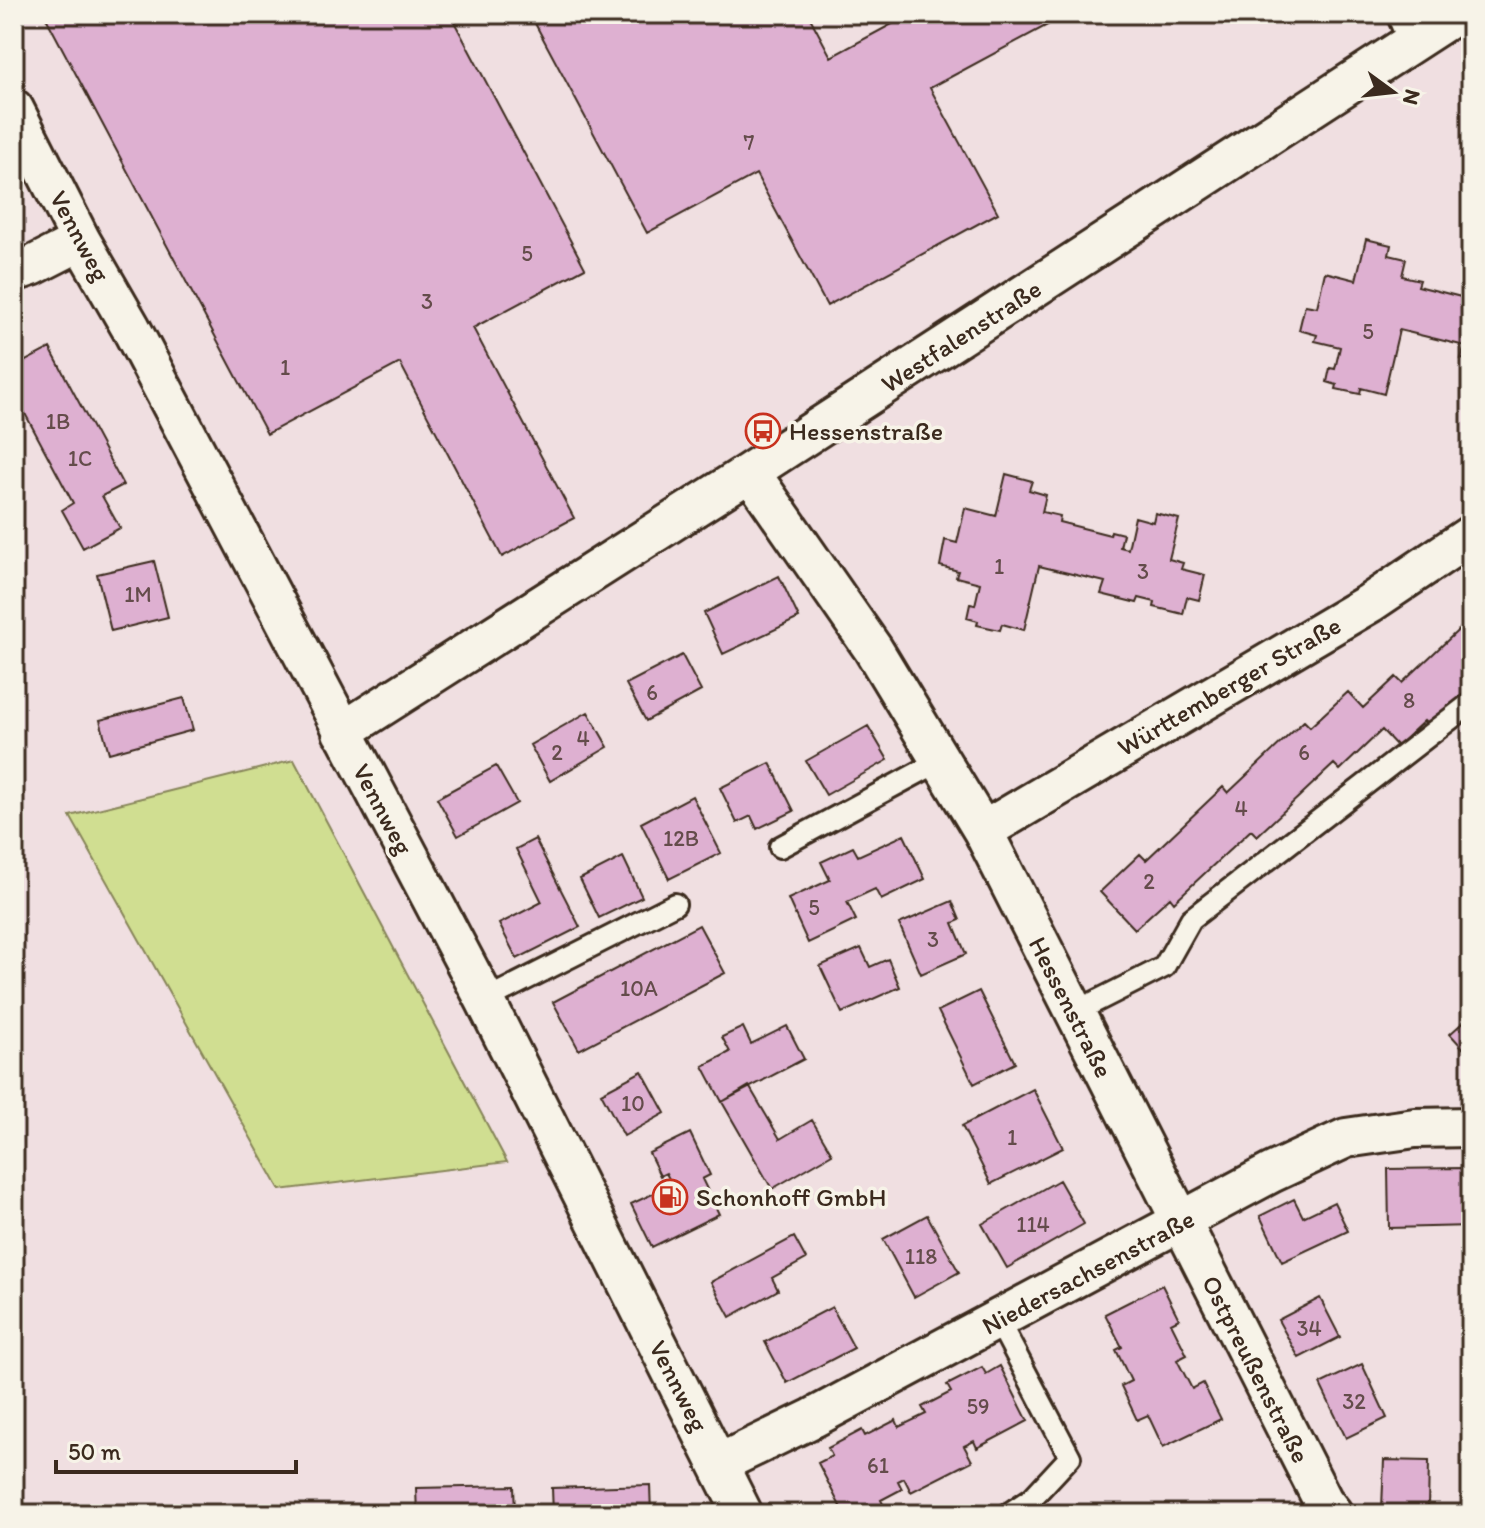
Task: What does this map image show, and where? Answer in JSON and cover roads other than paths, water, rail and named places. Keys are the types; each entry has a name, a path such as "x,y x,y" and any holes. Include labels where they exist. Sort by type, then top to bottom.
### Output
{"street":[{"name":"Westfalenstraße","path":"342,732 750,472 1404,29 1456,14"},
{"name":"Vennweg","path":"14,109 81,241 138,342 485,1000 743,1514"},
{"path":"14,272 81,241"},
{"name":"Hessenstraße","path":"750,472 873,649 983,831 1182,1222"},
{"name":"Württemberger Straße","path":"983,831 1370,603 1471,535"},
{"name":"Niedersachsenstraße","path":"718,1464 813,1418 1271,1173 1346,1138 1415,1128 1471,1127"},
{"name":"Ostpreußenstraße","path":"1182,1222 1316,1488 1333,1514"}],"lane":[{"path":"1073,1013 1164,967 1191,919 1471,703"},
{"path":"780,847 940,761"},
{"path":"485,1000 675,904"},
{"path":"998,1320 1070,1457 1032,1498 1008,1514"}],"place":[{"name":"Hessenstraße","path":"763,431"},
{"name":"Schonhoff GmbH","path":"670,1197"}]}
